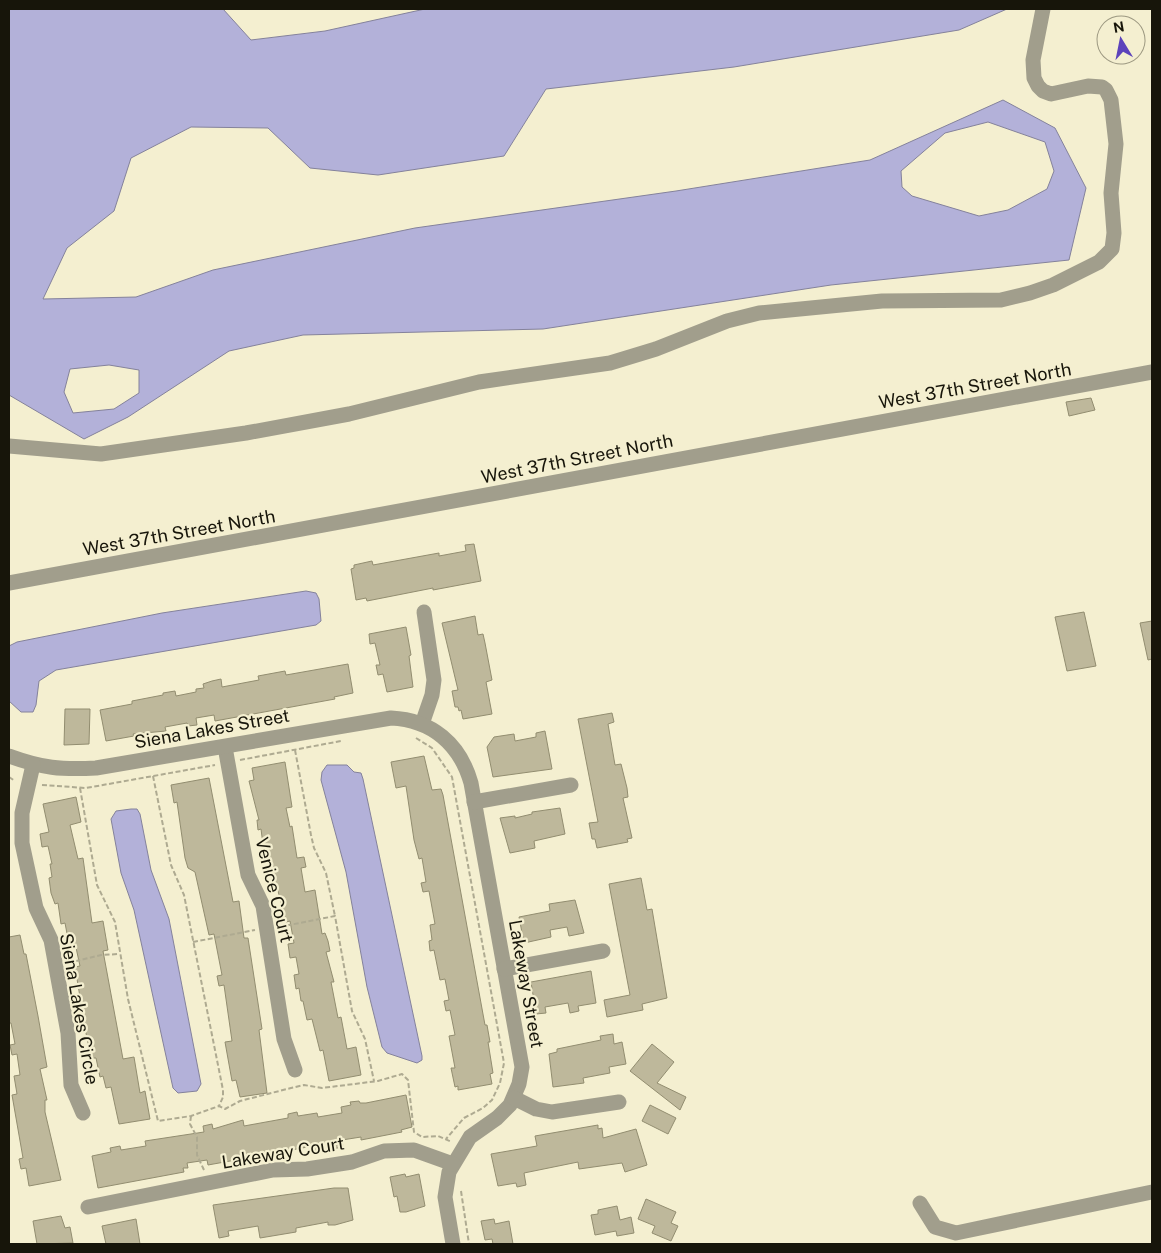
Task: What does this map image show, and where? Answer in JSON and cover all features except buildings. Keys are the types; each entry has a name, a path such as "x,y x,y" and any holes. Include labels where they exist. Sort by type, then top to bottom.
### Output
{"street":[{"path":"9,446 101,454 227,436 349,414 479,382 610,363 656,349 727,321 759,312 882,301 1001,300 1052,285 1099,262 1112,249 1114,233 1111,193 1116,144 1111,100 1106,90 1102,87 1088,86 1051,94 1043,91 1038,86 1034,78 1033,60 1043,9"},
{"name":"West 37th Street North","path":"9,583 1152,372"},
{"path":"418,730 432,695 434,680 424,612"},
{"name":"Siena Lakes Street","path":"9,756 33,765 63,770 96,768 225,747 375,719 400,718 418,730"},
{"name":"Lakeway Street","path":"418,730 440,734 456,749 467,769 522,1067 514,1098 504,1112 474,1133 452,1164 447,1180 446,1197 453,1244"},
{"name":"Venice Court","path":"225,747 248,876 263,906 284,1040 295,1070"},
{"name":"Siena Lakes Circle","path":"33,765 22,813 22,842 36,908 51,940 68,1033 71,1085 83,1113"},
{"path":"474,802 571,785"},
{"path":"504,969 603,951"},
{"path":"514,1098 536,1109 552,1112 619,1102"},
{"name":"Lakeway Court","path":"88,1207 273,1170 338,1165 384,1151 399,1149 430,1154 452,1164"},
{"path":"920,1203 935,1227 956,1233 1152,1192"}],"path":[{"path":"418,730 452,777 504,1063 500,1083 492,1100 483,1108 464,1118 446,1139"},
{"path":"9,778 29,784 80,788 344,741"},
{"path":"295,750 314,848 326,873 352,1011 365,1039 374,1081"},
{"path":"153,776 162,812 170,865 184,895 223,1090 223,1097 219,1106"},
{"path":"80,788 98,885 114,922 139,1050 158,1121 191,1116 219,1106 225,1109 240,1101 304,1085 322,1088 374,1081 402,1074 408,1080 414,1132 422,1138 438,1136 462,1148"},
{"path":"193,942 335,916"},
{"path":"56,965 101,955 120,954"},
{"path":"191,1116 190,1124 197,1138 197,1155 205,1176"},
{"path":"460,1187 469,1244"}],"water":[{"path":"9,9 223,9 251,40 325,31 425,9 1007,9 959,30 734,67 546,89 504,156 378,175 310,168 268,128 191,127 131,158 114,211 67,248 43,299 136,297 213,270 415,228 676,191 870,160 1003,100 1055,128 1086,188 1069,260 831,285 543,329 303,335 229,351 128,417 84,439 9,395","holes":["988,122 1045,142 1054,171 1047,189 1008,210 979,216 912,196 902,187 901,171 945,133","109,365 139,370 139,393 114,409 73,413 64,392 70,369"]},
{"path":"306,591 316,593 319,599 321,621 316,625 56,670 39,681 36,705 33,712 21,712 9,701 9,646 17,642 162,613"},
{"path":"327,765 347,765 354,772 361,773 363,779 422,1056 422,1060 417,1063 387,1053 382,1047 367,987 346,872 321,780 322,772"},
{"path":"137,809 140,814 151,870 169,919 201,1084 197,1091 178,1093 173,1088 134,910 121,873 111,819 116,811"}]}
